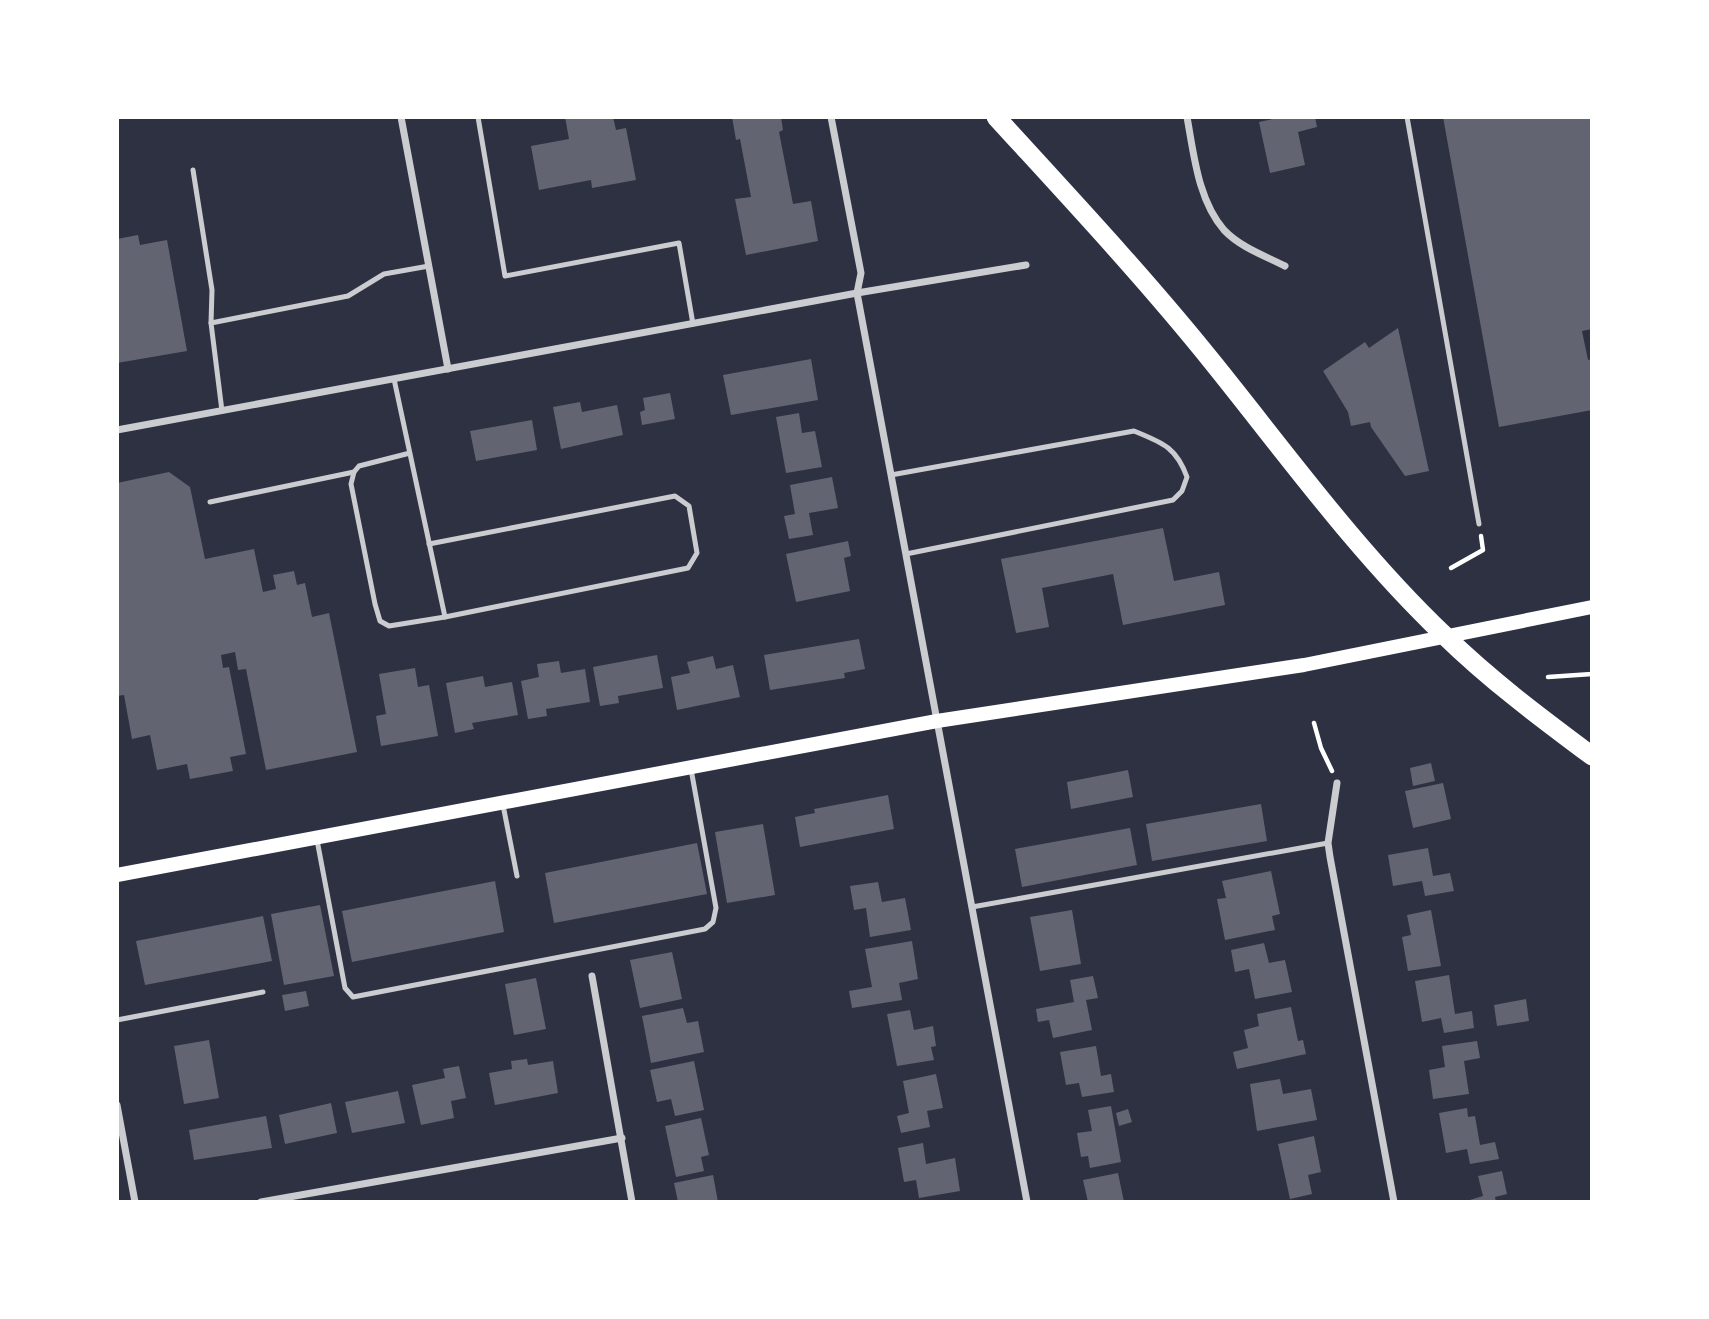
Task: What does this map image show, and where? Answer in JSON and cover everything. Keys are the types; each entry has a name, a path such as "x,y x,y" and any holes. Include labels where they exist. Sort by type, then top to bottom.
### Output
{"highway":[{"path":"996,117 1121,253 1214,363 1301,476 1397,586 1444,635 1522,704 1592,756"}],"main road":[{"path":"117,875 937,722 1304,665 1592,607"}],"street":[{"path":"401,117 448,369"},
{"path":"831,117 861,273 857,293 1027,1202"},
{"path":"1187,117 1201,186 1211,210 1225,230 1243,244 1285,266"},
{"path":"117,430 857,293 1026,265"},
{"path":"1337,783 1328,843 1394,1202"},
{"path":"592,976 632,1202"},
{"path":"117,1105 135,1202"},
{"path":"261,1202 622,1138"}],"lane":[{"path":"478,117 505,276 679,243 693,324"},
{"path":"1407,117 1479,524"},
{"path":"193,170 212,290 211,323 222,411"},
{"path":"211,323 348,296 384,274 429,266"},
{"path":"394,379 445,617"},
{"path":"891,475 1134,431 1164,443 1180,457 1187,477 1182,491 1173,500 906,554"},
{"path":"410,453 359,466 354,472 351,484 380,621 389,626 688,568 697,553 689,506 675,496 429,544"},
{"path":"210,502 354,472"},
{"path":"316,837 345,988 353,997 705,929 713,922 716,908 691,767"},
{"path":"502,802 517,876"},
{"path":"972,907 1328,843"},
{"path":"117,1020 263,992"}],"path":[{"path":"1451,568 1483,550 1479,524"},
{"path":"1548,677 1592,674"},
{"path":"1314,723 1321,748 1337,783"}],"building":[{"path":"565,117 613,117 616,130 626,128 636,180 592,188 591,180 539,190 531,146 569,139"},
{"path":"732,117 781,117 783,130 779,132 793,204 811,201 818,241 746,255 735,199 751,197 740,139 736,140"},
{"path":"1282,117 1315,117 1317,127 1298,132 1305,165 1270,173 1259,122"},
{"path":"1443,117 1592,117 1592,329 1582,331 1588,360 1592,359 1592,410 1499,427"},
{"path":"138,235 140,245 167,240 187,351 117,363 117,239"},
{"path":"1398,328 1429,471 1405,476 1370,422 1351,426 1348,412 1323,371 1365,342 1369,348"},
{"path":"811,359 818,400 731,415 723,375"},
{"path":"670,393 675,419 642,425 640,412 645,410 643,398"},
{"path":"580,402 582,412 617,405 623,435 561,449 553,407"},
{"path":"799,413 802,433 815,431 822,467 786,473 776,417"},
{"path":"532,420 537,450 476,461 470,431"},
{"path":"169,472 190,487 205,559 254,549 263,592 276,589 273,575 294,571 297,585 305,583 312,617 329,613 357,752 266,770 246,669 238,670 235,652 221,655 223,668 229,667 246,754 230,757 233,771 190,779 187,764 157,770 150,735 132,739 124,695 117,696 117,483"},
{"path":"832,477 838,508 809,513 813,535 789,539 784,516 795,514 790,485"},
{"path":"1163,528 1174,581 1219,572 1225,605 1123,625 1113,574 1042,588 1049,627 1016,633 1001,559"},
{"path":"848,541 851,556 844,558 850,591 796,602 786,554"},
{"path":"859,639 865,669 844,673 845,678 770,690 764,655"},
{"path":"657,655 663,688 618,696 619,703 600,706 593,667"},
{"path":"713,656 716,669 733,665 740,697 677,710 671,677 690,673 687,662"},
{"path":"559,661 561,673 585,669 590,702 546,709 547,716 528,719 521,681 539,677 537,664"},
{"path":"415,668 418,687 429,685 438,736 381,746 376,716 386,714 379,674"},
{"path":"483,676 485,687 512,682 518,715 472,723 474,729 455,733 446,683"},
{"path":"1431,763 1435,781 1413,786 1410,768"},
{"path":"1128,770 1133,797 1071,809 1067,782"},
{"path":"1443,783 1451,819 1413,828 1405,791"},
{"path":"888,795 894,829 800,847 795,817 815,813 814,809"},
{"path":"1261,804 1267,841 1152,861 1146,824"},
{"path":"763,824 775,895 727,903 715,832"},
{"path":"1130,828 1137,865 1022,887 1015,849"},
{"path":"697,843 707,894 554,923 545,873"},
{"path":"1428,848 1433,876 1450,873 1454,891 1425,896 1422,881 1393,886 1388,855"},
{"path":"1271,871 1280,914 1272,916 1275,930 1225,940 1217,899 1226,898 1222,881"},
{"path":"495,881 504,932 352,962 342,911"},
{"path":"878,882 882,902 905,898 911,930 870,937 866,908 854,910 850,886"},
{"path":"320,905 334,976 284,985 271,914"},
{"path":"1072,910 1081,964 1040,971 1030,917"},
{"path":"1431,910 1441,966 1408,971 1402,937 1411,935 1407,915"},
{"path":"263,916 272,961 145,985 136,941"},
{"path":"912,941 918,979 899,983 902,1000 852,1008 849,991 872,987 865,949"},
{"path":"1264,943 1269,963 1285,960 1292,992 1255,999 1249,969 1235,972 1231,950"},
{"path":"672,952 682,999 640,1008 630,960"},
{"path":"1449,975 1455,1014 1472,1011 1474,1028 1444,1033 1441,1018 1422,1022 1415,981"},
{"path":"1093,976 1098,998 1086,1000 1092,1030 1053,1038 1049,1020 1038,1022 1036,1009 1074,1002 1070,980"},
{"path":"536,978 546,1029 514,1035 505,984"},
{"path":"306,991 309,1006 285,1011 282,995"},
{"path":"1526,999 1529,1021 1497,1026 1494,1005"},
{"path":"1291,1007 1298,1041 1303,1040 1306,1054 1237,1069 1233,1052 1248,1048 1244,1030 1259,1026 1257,1014"},
{"path":"683,1008 687,1023 698,1021 704,1052 651,1063 642,1016"},
{"path":"910,1010 914,1030 933,1026 936,1046 931,1047 934,1060 897,1066 887,1014"},
{"path":"209,1040 219,1098 184,1104 174,1046"},
{"path":"1477,1041 1480,1058 1464,1061 1469,1094 1433,1099 1429,1070 1445,1067 1442,1046"},
{"path":"1096,1046 1101,1076 1111,1074 1114,1092 1082,1097 1079,1083 1066,1085 1060,1052"},
{"path":"527,1059 528,1065 553,1061 558,1093 495,1105 489,1073 512,1069 511,1061"},
{"path":"694,1061 704,1110 675,1116 671,1099 657,1102 650,1070"},
{"path":"459,1066 466,1098 451,1101 454,1118 421,1125 412,1085 445,1078 443,1069"},
{"path":"936,1074 943,1108 927,1111 930,1127 901,1133 897,1116 909,1113 903,1081"},
{"path":"1280,1079 1283,1094 1311,1089 1317,1120 1257,1131 1250,1084"},
{"path":"398,1091 405,1123 352,1133 345,1102"},
{"path":"331,1103 337,1133 285,1144 279,1115"},
{"path":"1111,1106 1121,1162 1090,1168 1088,1156 1081,1157 1077,1133 1092,1131 1088,1110"},
{"path":"1467,1108 1468,1117 1475,1116 1480,1145 1495,1142 1499,1159 1470,1164 1467,1149 1446,1153 1439,1113"},
{"path":"1128,1109 1132,1122 1119,1126 1116,1113"},
{"path":"266,1116 272,1148 194,1160 189,1130"},
{"path":"701,1118 709,1155 701,1157 704,1171 676,1177 665,1126"},
{"path":"1314,1136 1321,1172 1308,1175 1312,1194 1290,1199 1278,1144"},
{"path":"923,1143 926,1164 955,1158 960,1191 919,1198 916,1180 904,1182 898,1148"},
{"path":"1502,1171 1507,1194 1495,1197 1496,1202 1463,1202 1483,1196 1478,1176"},
{"path":"1118,1173 1124,1202 1088,1202 1083,1180"},
{"path":"713,1175 718,1202 678,1202 674,1183"}]}
